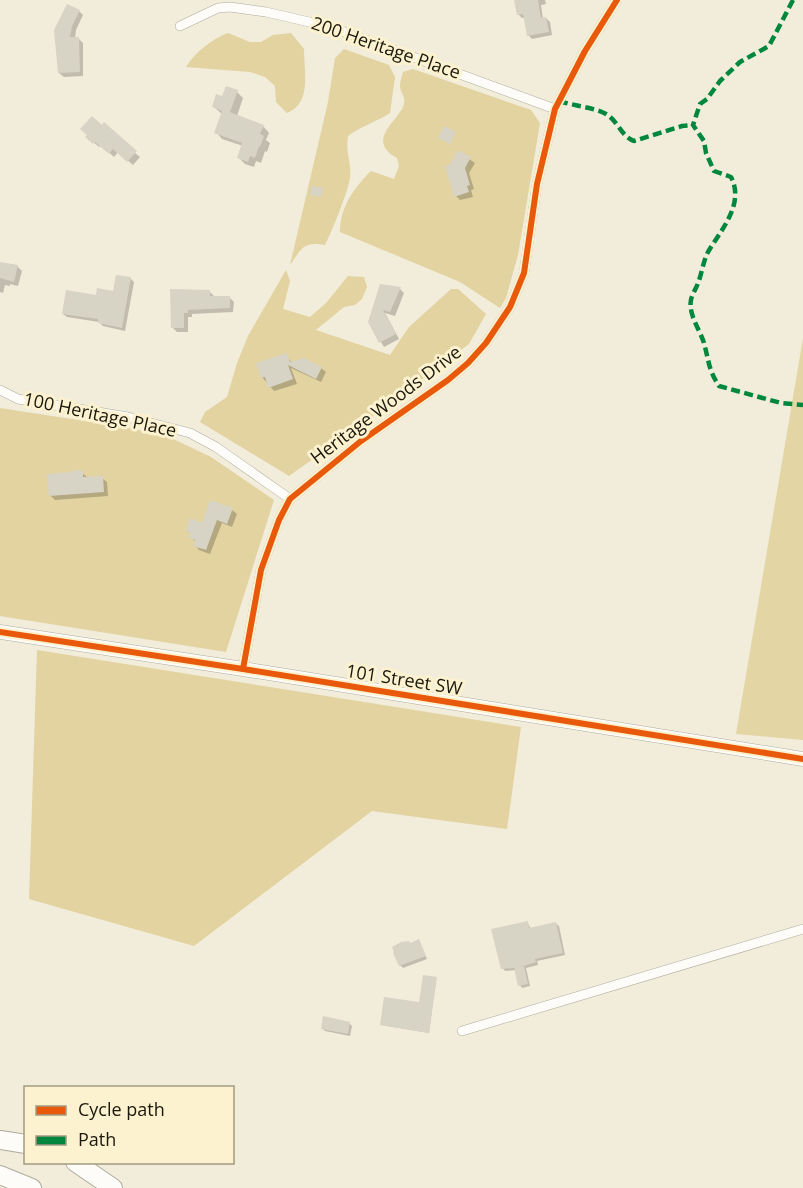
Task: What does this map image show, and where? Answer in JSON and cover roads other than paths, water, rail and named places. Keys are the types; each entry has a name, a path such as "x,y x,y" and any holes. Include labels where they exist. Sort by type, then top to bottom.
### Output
{"highway":[{"path":"0,1140 24,1144"},
{"path":"78,1164 113,1188"},
{"path":"0,1175 33,1188"}],"street":[{"name":"Heritage Woods Drive","path":"243,669 261,570 279,520 290,499 353,448 455,375 468,363 499,325 510,307 524,273 537,184 555,109 585,51 617,0"},
{"name":"200 Heritage Place","path":"180,26 218,8 230,7 266,12 331,27 555,109"},
{"name":"100 Heritage Place","path":"0,390 18,399 128,417 190,434 216,447 290,499"},
{"name":"101 Street SW","path":"0,632 803,759"},
{"path":"462,1030 803,929"}]}
